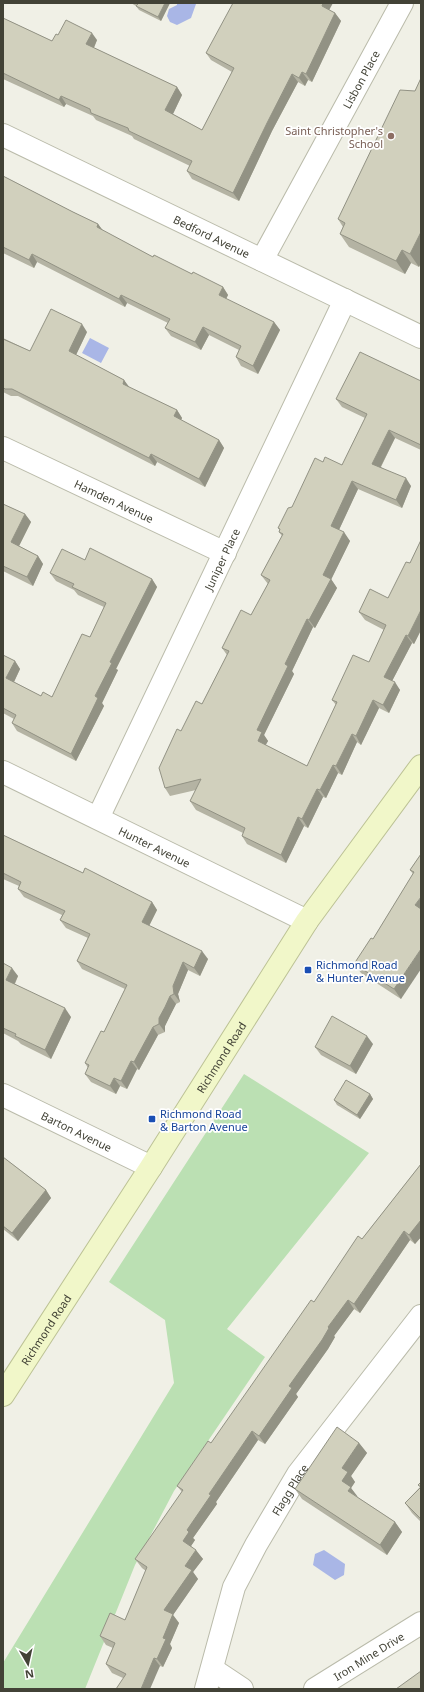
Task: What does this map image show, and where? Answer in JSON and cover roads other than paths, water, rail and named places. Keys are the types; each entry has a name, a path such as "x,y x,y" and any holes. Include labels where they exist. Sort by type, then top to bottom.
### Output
{"main road":[{"name":"Richmond Road","path":"3,1395 151,1167 306,921 421,766"}],"street":[{"name":"Lisbon Place","path":"262,260 402,3"},
{"name":"Bedford Avenue","path":"3,135 421,337"},
{"name":"Juniper Place","path":"98,818 345,300"},
{"name":"Hamden Avenue","path":"3,448 225,553"},
{"name":"Hunter Avenue","path":"3,772 306,921"},
{"name":"Barton Avenue","path":"3,1095 151,1167"},
{"name":"Flagg Place","path":"209,1679 234,1587 256,1544 298,1474 421,1316"},
{"name":"Iron Mine Drive","path":"316,1689 421,1623"},
{"path":"209,1679 242,1689"}],"water":[{"path":"177,3 196,4 191,18 177,25 170,22 167,16 169,9 177,5"},
{"path":"90,338 109,348 101,363 82,353"},
{"path":"324,1550 345,1564 344,1575 335,1580 313,1565 315,1554"}],"place":[{"name":"Saint Christopher's School","path":"391,136"},
{"name":"Richmond Road & Hunter Avenue","path":"308,970"},
{"name":"Richmond Road & Barton Avenue","path":"152,1119"}]}
